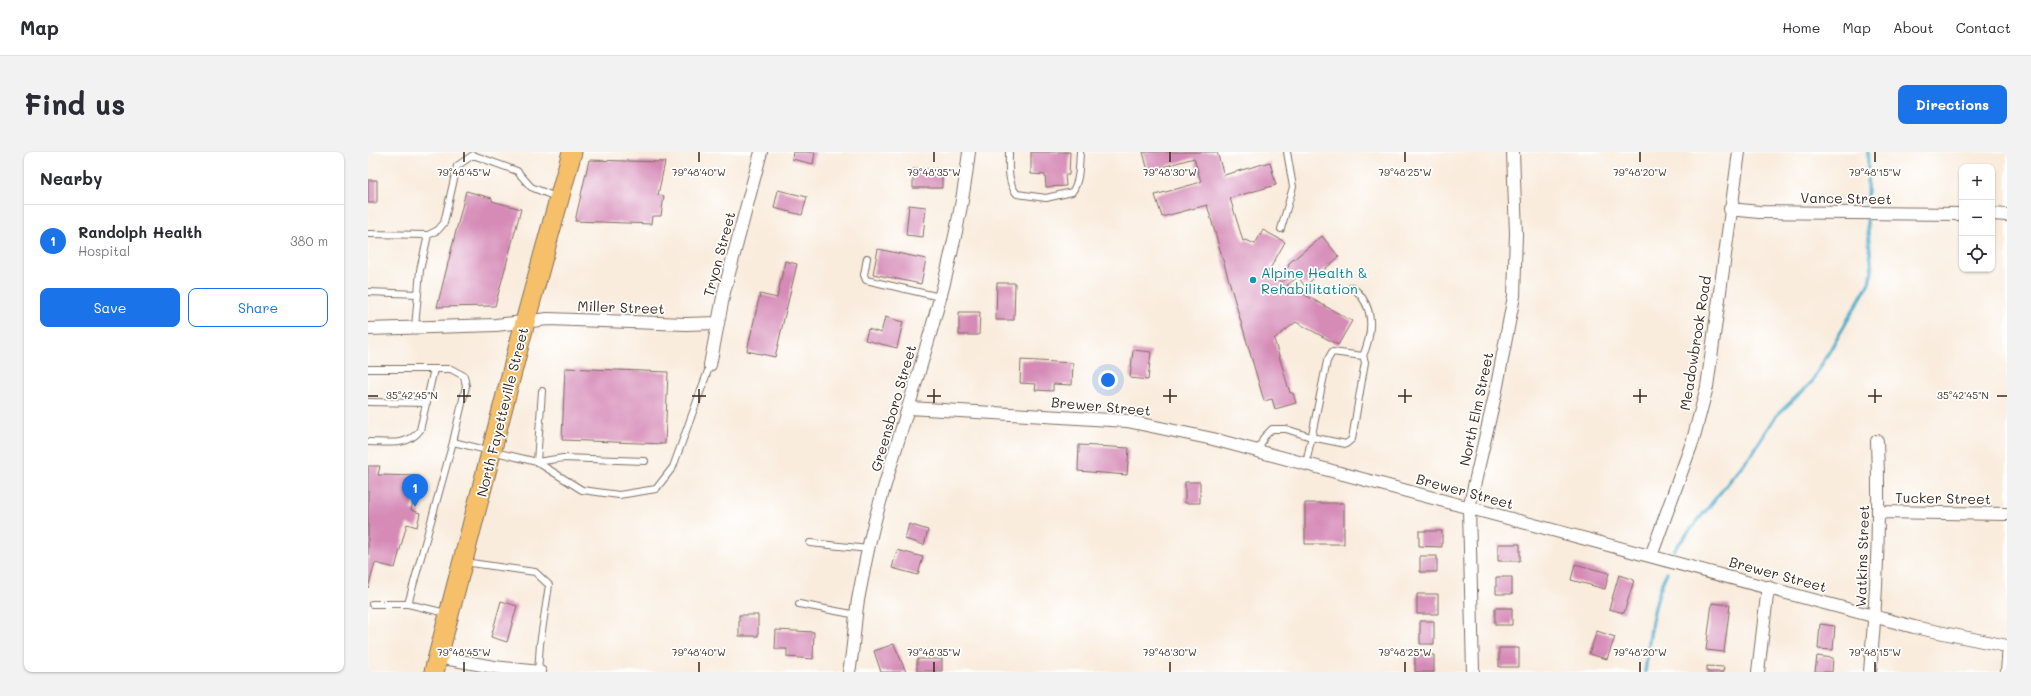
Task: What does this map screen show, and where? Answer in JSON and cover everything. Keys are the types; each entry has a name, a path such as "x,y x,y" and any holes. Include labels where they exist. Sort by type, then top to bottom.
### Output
{"main road":[{"name":"North Fayetteville Street","path":"436,664 449,614 471,564 492,451 525,322 572,152"}],"street":[{"name":"Tryon Street","path":"710,365 717,322 761,152"},
{"name":"Greensboro Street","path":"848,672 875,521 909,408 956,235 965,188 969,152"},
{"name":"North Elm Street","path":"1473,672 1470,508 1496,391 1514,296 1516,234 1514,152"},
{"name":"Meadowbrook Road","path":"1651,556 1693,440 1707,387 1730,209 1739,152"},
{"name":"Vance Street","path":"1730,209 1759,212 1959,214"},
{"path":"1995,214 2007,214"},
{"name":"Miller Street","path":"368,329 496,325 548,319 686,324 717,322"},
{"name":"Brewer Street","path":"909,408 1127,421 1177,430 1914,627 2006,646"},
{"name":"Watkins Street","path":"1870,672 1875,616 1879,512 1877,441"},
{"name":"Tucker Street","path":"1879,512 2007,514"},
{"path":"1758,672 1768,587"},
{"path":"436,664 494,667 539,672"}],"lane":[{"path":"1009,152 1009,168 1012,189 1017,194 1046,198 1062,196 1072,192 1076,186 1080,152"},
{"path":"1281,229 1293,187 1287,152"},
{"path":"368,234 428,235 438,230 444,223 457,166 473,155 517,170 531,187 559,198"},
{"path":"415,327 420,270 428,235"},
{"path":"867,258 864,275 866,280 940,297"},
{"path":"1258,451 1264,436 1272,429 1286,429 1312,437 1346,444 1352,439 1365,362 1364,356 1372,328 1371,315 1362,298 1352,287"},
{"path":"368,292 418,294"},
{"path":"1306,464 1327,361 1332,352 1364,356"},
{"path":"453,442 537,462 582,490 619,495 656,490 673,467 710,365"},
{"path":"368,369 451,369 464,376 466,380 466,386 453,442 408,604"},
{"path":"368,442 406,442 415,437 420,430 434,369"},
{"path":"537,462 542,392"},
{"path":"368,402 427,403"},
{"path":"537,462 564,458 645,461"},
{"path":"810,543 869,549"},
{"path":"471,564 535,572 549,585 540,644 539,672"},
{"path":"372,604 408,604 449,614"},
{"path":"798,604 857,615"},
{"path":"2004,672 2006,646"}],"building":[{"path":"793,152 815,152 813,164 792,159"},
{"path":"1031,152 1070,152 1069,175 1065,175 1066,186 1046,187 1045,175 1031,174"},
{"name":"Alpine Health & Rehabilitation","path":"1143,152 1217,152 1224,175 1270,162 1276,185 1230,198 1243,241 1246,240 1255,244 1263,230 1285,242 1267,274 1282,282 1289,277 1284,271 1289,266 1288,264 1322,236 1339,257 1305,286 1298,277 1287,285 1352,321 1338,345 1296,322 1274,339 1290,393 1293,393 1296,403 1275,409 1272,399 1264,401 1207,205 1162,217 1155,195 1201,182 1194,158 1148,171"},
{"path":"589,160 665,162 658,195 664,196 661,216 652,216 651,224 575,221"},
{"path":"913,169 942,169 942,188 913,188"},
{"path":"368,180 377,180 377,203 368,203"},
{"path":"778,190 807,197 802,215 774,208"},
{"path":"466,191 492,198 492,201 521,209 495,306 437,307"},
{"path":"909,205 926,207 923,237 906,235"},
{"path":"878,249 926,259 921,284 873,274"},
{"path":"785,261 797,264 775,357 747,351 760,294 777,298"},
{"path":"997,283 1015,283 1014,320 996,320"},
{"path":"959,312 980,312 979,335 959,335"},
{"path":"885,317 903,322 897,348 865,340 868,329 881,333"},
{"path":"1133,350 1151,352 1148,380 1130,378"},
{"path":"1021,360 1073,363 1072,385 1053,384 1053,391 1035,390 1036,384 1020,383"},
{"path":"565,368 668,372 665,444 562,440"},
{"path":"1079,445 1129,448 1127,475 1078,471"},
{"path":"368,466 380,466 378,475 420,476 411,510 420,513 417,527 407,524 395,568 375,563 368,588"},
{"path":"1185,482 1200,482 1200,503 1185,503"},
{"path":"1305,503 1344,503 1344,544 1305,544"},
{"path":"909,524 928,530 924,545 905,539"},
{"path":"1419,531 1442,531 1442,547 1419,546"},
{"path":"1498,544 1520,544 1520,561 1498,561"},
{"path":"897,550 923,557 918,575 892,568"},
{"path":"1420,556 1437,556 1437,572 1420,572"},
{"path":"1575,564 1609,573 1605,589 1571,580"},
{"path":"1619,575 1634,580 1624,613 1609,609"},
{"path":"1496,577 1512,577 1512,594 1496,594"},
{"path":"1417,594 1438,594 1438,614 1417,614"},
{"path":"501,601 517,606 507,642 491,637"},
{"path":"1712,603 1730,605 1724,652 1706,650"},
{"path":"1495,608 1512,608 1512,625 1495,625"},
{"path":"739,615 758,615 758,636 739,636"},
{"path":"1420,621 1434,621 1434,644 1420,644"},
{"path":"1820,624 1835,626 1833,650 1818,649"},
{"path":"776,630 814,632 813,659 787,657 787,649 775,649"},
{"path":"1597,631 1615,637 1607,659 1589,654"},
{"path":"894,644 906,672 881,672 874,651"},
{"path":"1499,648 1519,648 1519,667 1499,667"},
{"path":"1415,655 1434,655 1434,672 1415,672"},
{"path":"1817,656 1833,658 1832,672 1815,672"},
{"path":"917,659 942,659 942,671 917,671"},
{"path":"1707,666 1724,667 1723,672 1707,672"}],"waterway":[{"path":"1867,203 1868,152"},
{"path":"1674,550 1753,452 1775,417 1811,383 1869,283 1872,271 1867,220"},
{"path":"1645,672 1655,608 1667,572"}],"place":[{"name":"Alpine Health & Rehabilitation","path":"1253,280"},
{"name":"Randolph Health","path":"415,507"}]}
